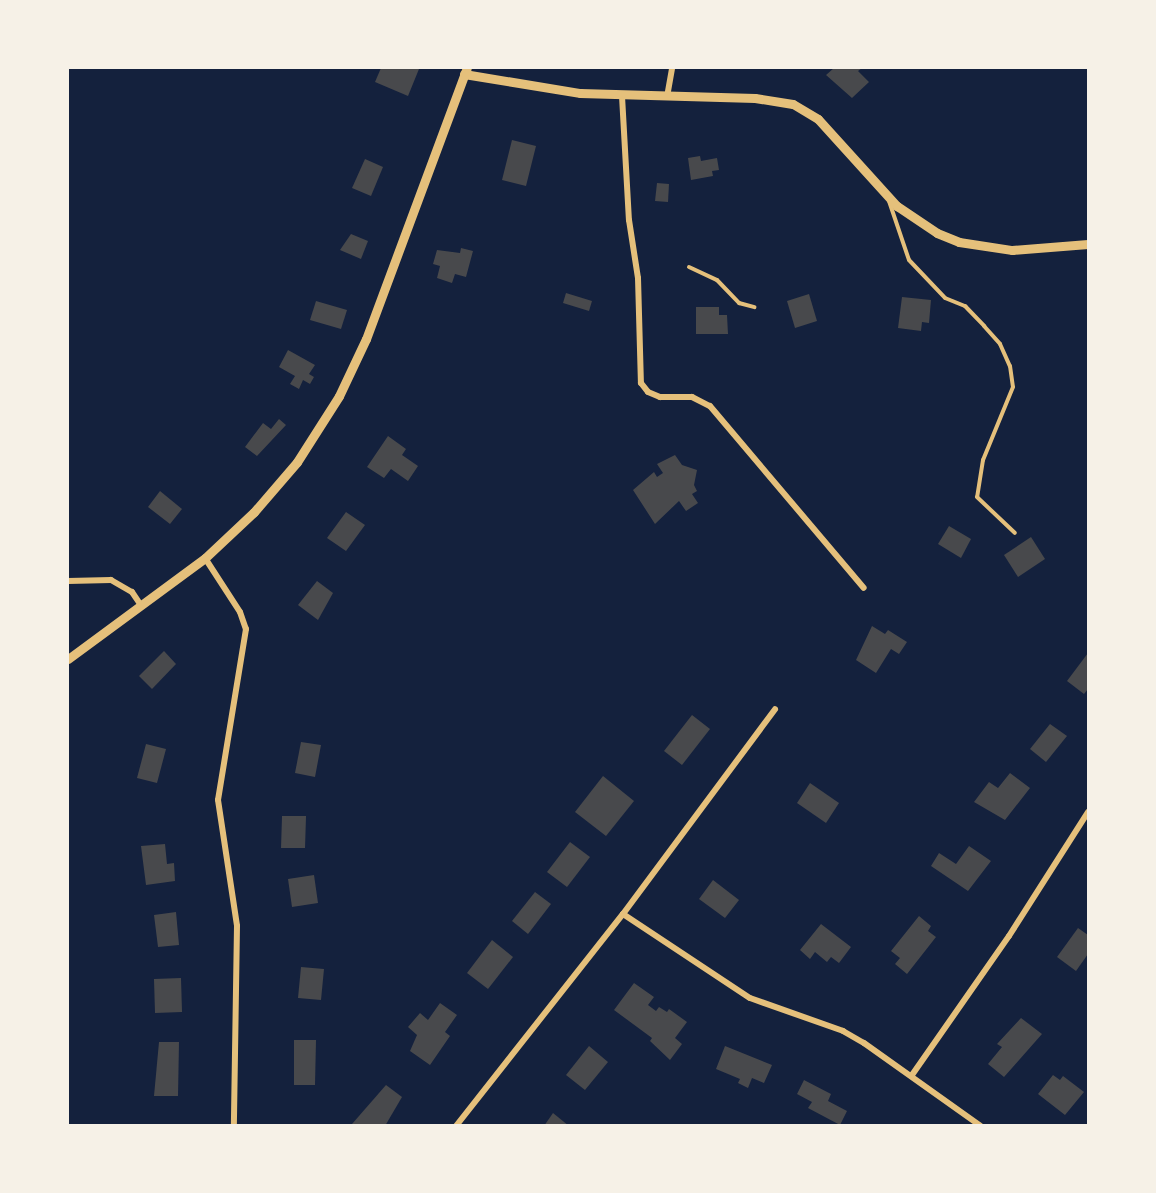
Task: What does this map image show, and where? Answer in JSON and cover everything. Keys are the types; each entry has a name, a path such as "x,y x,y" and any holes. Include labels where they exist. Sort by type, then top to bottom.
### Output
{"street":[{"path":"667,98 672,68"},
{"path":"68,659 205,558 254,512 297,462 339,396 383,295 466,71 520,86 622,96 756,98 805,110 835,137 887,197 916,221 959,242 1012,250 1089,244"},
{"path":"622,96 629,220 638,278 641,382 654,395 692,397 710,406 864,588"},
{"path":"205,558 240,612 246,629 218,800 237,926 234,1125"},
{"path":"68,581 111,580 132,592 140,604"},
{"path":"456,1125 623,914 775,709"},
{"path":"912,1075 1009,936 1089,812"},
{"path":"623,914 740,992 843,1031 912,1075 981,1125"}],"lane":[{"path":"887,197 909,260 945,298 965,306 1000,344 1010,366 1014,387 983,460 977,497 1015,533"},
{"path":"689,267 717,280 739,303 754,307"}],"building":[{"path":"381,68 419,69 408,96 375,82"},
{"path":"834,68 862,68 858,71 869,82 852,98 826,75"},
{"path":"512,140 536,146 526,186 502,180"},
{"path":"700,156 701,161 717,158 719,170 712,171 713,176 691,180 688,158"},
{"path":"365,159 383,167 371,196 352,188"},
{"path":"657,183 669,184 668,202 655,201"},
{"path":"351,234 368,241 361,259 340,250"},
{"path":"461,248 473,251 466,277 455,274 452,283 437,278 440,266 433,264 437,250 460,253"},
{"path":"566,293 592,301 589,311 563,303"},
{"path":"809,294 817,321 795,328 787,301"},
{"path":"902,297 931,300 929,323 922,322 921,331 898,328"},
{"path":"316,301 347,310 341,329 310,320"},
{"path":"696,307 719,307 719,315 727,315 728,334 696,334"},
{"path":"288,350 315,365 309,374 314,377 310,384 303,380 299,389 290,384 295,376 279,367"},
{"path":"279,419 286,425 257,456 245,447 263,423 271,429"},
{"path":"388,436 406,449 402,455 418,466 408,481 391,469 384,478 367,467"},
{"path":"675,455 682,465 697,470 694,485 697,491 692,494 698,503 686,511 679,501 655,524 633,490 654,472 657,477 663,473 657,464"},
{"path":"160,491 182,509 170,524 148,507"},
{"path":"346,512 365,525 346,551 327,538"},
{"path":"949,526 971,539 961,558 938,544"},
{"path":"1031,537 1045,559 1018,577 1004,555"},
{"path":"317,581 333,593 318,620 298,605"},
{"path":"872,626 885,634 888,630 907,642 899,654 891,649 876,673 856,660"},
{"path":"164,651 176,664 152,689 139,676"},
{"path":"1088,653 1088,689 1084,694 1067,681"},
{"path":"692,715 710,729 682,765 664,751"},
{"path":"1050,724 1067,736 1046,762 1030,749"},
{"path":"301,742 321,745 315,777 295,773"},
{"path":"146,744 166,749 157,783 137,778"},
{"path":"1010,773 1030,788 1005,820 974,802 989,782 998,788"},
{"path":"603,776 634,801 606,836 575,812"},
{"path":"810,783 839,803 826,823 797,803"},
{"path":"282,816 306,816 305,848 281,848"},
{"path":"570,842 590,857 567,887 547,872"},
{"path":"165,844 167,864 174,863 175,881 146,885 141,846"},
{"path":"969,846 991,861 968,891 931,866 939,853 956,864"},
{"path":"314,875 318,903 292,907 288,879"},
{"path":"713,880 739,900 725,918 699,899"},
{"path":"535,892 551,904 528,934 512,921"},
{"path":"176,912 179,945 158,947 154,915"},
{"path":"919,916 931,926 928,931 936,937 907,974 895,964 900,958 891,951"},
{"path":"821,924 851,947 839,963 831,957 827,962 815,952 810,959 800,950"},
{"path":"1078,928 1088,935 1088,954 1076,971 1057,957"},
{"path":"492,940 513,957 488,989 467,973"},
{"path":"301,967 324,969 321,1000 298,998"},
{"path":"181,978 182,1012 155,1013 154,979"},
{"path":"634,983 654,997 648,1005 656,1011 659,1007 667,1012 669,1009 687,1022 675,1038 682,1044 670,1060 650,1041 652,1038 614,1010"},
{"path":"440,1003 457,1015 445,1032 450,1036 430,1065 410,1051 417,1035 408,1027 420,1013 428,1020"},
{"path":"1021,1018 1042,1034 1004,1077 988,1064 1002,1047 997,1044"},
{"path":"294,1040 316,1040 315,1085 294,1085"},
{"path":"159,1042 179,1042 178,1096 154,1096"},
{"path":"589,1046 608,1062 585,1090 566,1075"},
{"path":"725,1046 772,1065 764,1083 752,1078 748,1088 738,1083 740,1079 716,1069"},
{"path":"1053,1075 1060,1080 1063,1076 1084,1092 1065,1115 1038,1094"},
{"path":"804,1080 831,1094 828,1101 847,1111 840,1125 808,1108 812,1102 797,1094"},
{"path":"386,1085 402,1097 385,1126 352,1124"},
{"path":"553,1113 569,1126 544,1126"}]}
